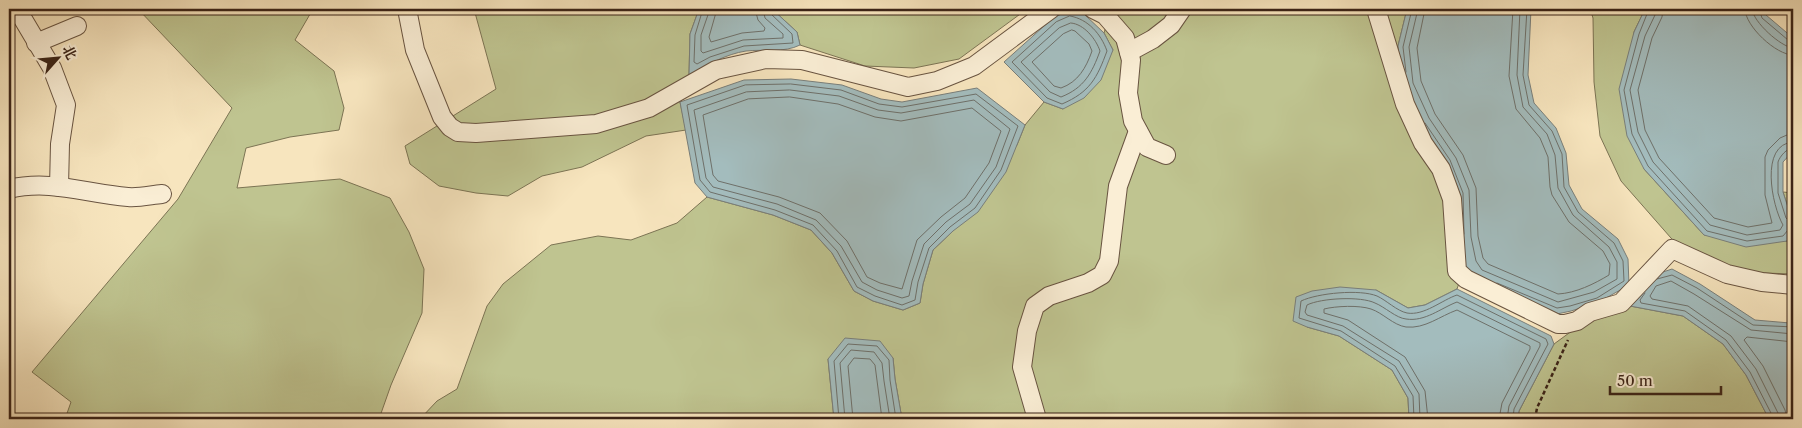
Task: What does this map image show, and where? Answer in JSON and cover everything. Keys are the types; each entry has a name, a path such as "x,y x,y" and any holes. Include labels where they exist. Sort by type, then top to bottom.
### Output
{"street":[{"path":"17,9 52,68 66,105 60,144 59,187"},
{"path":"407,9 415,50 442,117 450,127 458,132 476,134 596,124 649,108 716,70 766,59 802,60 908,87 937,81 974,66 1051,9"},
{"path":"1093,9 1105,15 1125,38 1131,60 1128,93 1132,121 1147,147 1166,155"},
{"path":"1129,52 1153,39 1171,25 1182,9"},
{"path":"1376,9 1405,104 1423,142 1441,169 1452,199 1457,271 1466,279 1558,324 1577,321 1590,312 1621,303 1672,249 1728,274 1762,282 1793,285"},
{"path":"36,43 77,26"},
{"path":"1037,419 1022,367 1026,331 1035,306 1049,296 1088,283 1102,275 1109,261 1118,186 1138,131"},
{"path":"9,188 19,186 59,187 129,198 162,194"}],"path":[{"path":"1535,419 1537,408 1577,321"}],"green space":[{"path":"138,9 313,9 295,40 334,71 344,108 339,130 290,137 246,148 237,188 340,179 390,198 409,232 424,269 422,313 391,385 379,419 65,419 71,402 32,372 178,199 232,108"},
{"path":"474,9 699,9 690,34 689,75 680,102 686,130 646,136 582,167 542,176 508,196 476,193 439,186 410,164 405,146 496,89"},
{"path":"772,9 1027,9 959,59 914,68 865,66 800,45 797,32"},
{"path":"1111,9 1407,9 1398,46 1419,123 1465,266 1457,289 1425,305 1408,308 1376,290 1307,327 1339,336 1392,370 1408,398 1409,419 902,419 893,358 828,359 834,419 420,419 437,401 457,389 487,306 503,284 551,245 598,236 631,240 677,223 707,197 773,215 811,230 832,253 854,291 873,301 903,310 920,303 923,284 933,250 953,231 1017,145 1025,125 1044,102 1063,109 1113,50 1104,33"},
{"path":"1590,9 1645,9 1634,32 1644,169 1704,235 1787,241 1793,230 1793,274 1734,272 1685,254 1621,181 1600,136 1594,82 1593,18"},
{"path":"1783,192 1793,193 1793,223"},
{"path":"1630,306 1683,316 1723,344 1746,375 1769,419 1518,419 1519,411 1554,344 1591,317"}],"water":[{"path":"699,9 772,9 797,32 800,45 781,50 739,52 717,60 689,75 690,34"},
{"path":"1407,9 1531,9 1528,75 1534,103 1556,128 1566,153 1569,185 1582,209 1618,239 1628,259 1629,285 1599,302 1557,314 1475,279 1465,266 1419,123 1402,86 1398,46"},
{"path":"1645,9 1763,9 1766,15 1793,38 1793,151 1783,162 1783,192 1793,223 1793,230 1787,241 1746,247 1704,235 1644,169 1627,136 1619,89 1634,32"},
{"path":"1068,11 1083,13 1104,33 1113,50 1101,80 1084,98 1063,109 1044,102 1004,62 1053,18"},
{"path":"791,79 842,85 881,99 902,102 977,88 1025,125 1006,172 978,212 953,231 933,250 923,284 920,303 903,310 873,301 854,291 832,253 811,230 773,215 707,197 695,183 680,102 744,80"},
{"path":"1672,269 1700,284 1755,320 1793,322 1793,419 1769,419 1746,375 1723,344 1683,316 1630,306 1648,277"},
{"path":"1340,287 1376,290 1408,308 1425,305 1457,289 1551,336 1554,344 1519,411 1518,419 1409,419 1408,398 1392,370 1339,336 1293,321 1296,297 1312,291"},
{"path":"845,338 880,341 893,358 902,419 834,419 828,359"}]}
